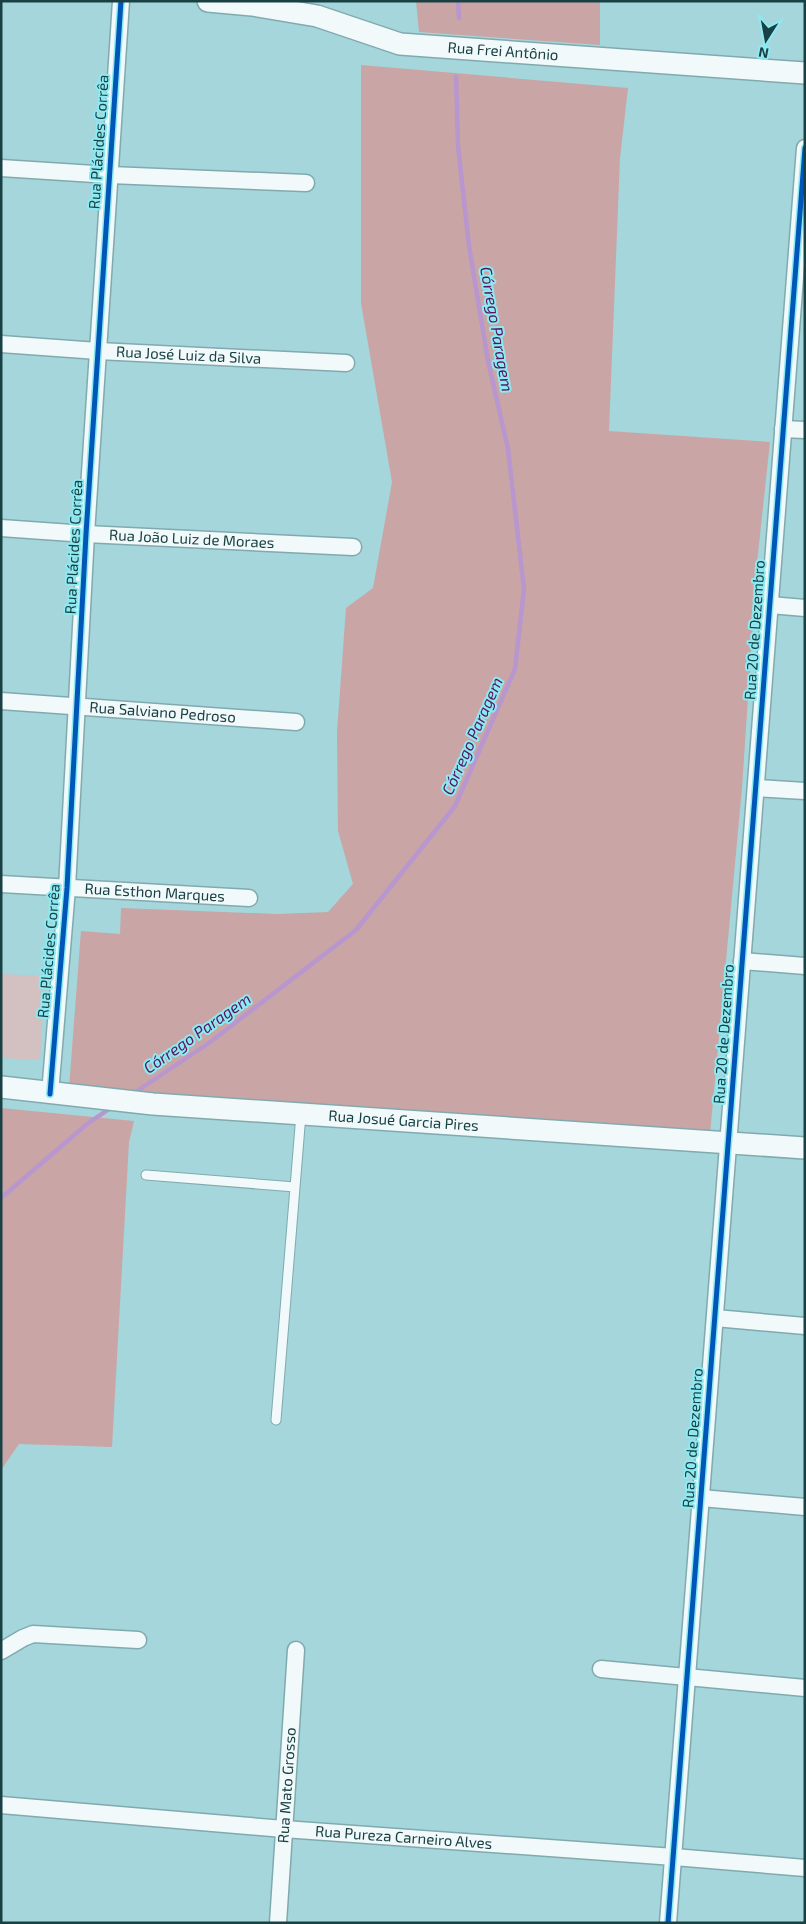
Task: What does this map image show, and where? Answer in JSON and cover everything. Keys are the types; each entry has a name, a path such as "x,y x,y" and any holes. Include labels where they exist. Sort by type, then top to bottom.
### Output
{"street":[{"name":"Rua Plácides Corrêa","path":"50,1094 67,888 86,534 121,1"},
{"name":"Rua Frei Antônio","path":"208,1 252,3 317,16 400,44 805,73"},
{"name":"Rua 20 de Dezembro","path":"668,1923 783,428 801,249 805,148"},
{"path":"1,168 110,176 306,183"},
{"name":"Rua José Luiz da Silva","path":"1,344 98,351 346,363"},
{"path":"783,428 805,430"},
{"name":"Rua João Luiz de Moraes","path":"1,528 353,547"},
{"path":"770,605 805,608"},
{"name":"Rua Salviano Pedroso","path":"1,701 296,722"},
{"path":"756,788 805,791"},
{"name":"Rua Esthon Marques","path":"1,884 249,898"},
{"path":"742,961 805,966"},
{"name":"Rua Josué Garcia Pires","path":"1,1087 50,1094 153,1104 805,1148"},
{"path":"715,1318 805,1326"},
{"path":"701,1498 805,1507"},
{"path":"1,1651 33,1634 138,1640"},
{"name":"Rua Mato Grosso","path":"278,1923 296,1650"},
{"path":"602,1669 805,1688"},
{"name":"Rua Pureza Carneiro Alves","path":"1,1805 284,1829 805,1868"}],"lane":[{"path":"276,1420 301,1114"},
{"path":"146,1174 295,1187"}],"shaded area":[{"path":"416,1 600,1 600,45 419,32"},
{"path":"361,65 628,88 620,158 609,431 770,442 757,563 742,788 710,1134 69,1088 81,931 120,934 121,908 278,914 328,912 353,884 338,831 337,732 346,608 373,588 392,482 361,303"},
{"path":"1,974 45,976 40,1060 1,1058"},
{"path":"1,1108 134,1121 129,1142 112,1447 19,1444 1,1470"}],"waterway":[{"name":"Córrego Paragem","path":"458,1 459,18"},
{"name":"Córrego Paragem","path":"131,1095 209,1043 356,930 455,806 515,669 524,589 508,449 488,361 469,246 458,146 456,77"},
{"name":"Córrego Paragem","path":"1,1198 87,1124 112,1107"}],"cycle path":[{"path":"50,1094 67,888 86,534 121,1"},
{"path":"668,1923 805,148"}]}
